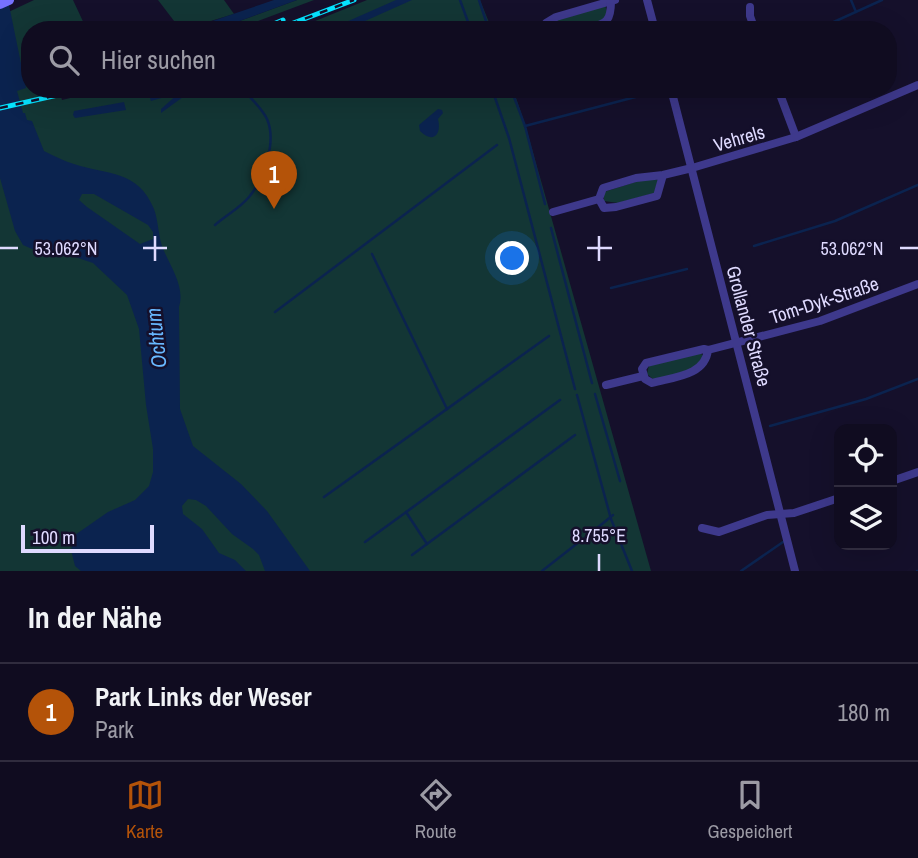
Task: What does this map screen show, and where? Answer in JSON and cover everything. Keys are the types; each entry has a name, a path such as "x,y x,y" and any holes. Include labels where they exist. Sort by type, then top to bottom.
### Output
{"street":[{"path":"0,4 9,0"},
{"path":"647,0 653,21"},
{"path":"549,21 613,1 607,21"},
{"path":"750,7 752,21"},
{"name":"Vehrels","path":"897,94 918,85"},
{"name":"Grollander Straße","path":"673,98 795,571"},
{"name":"Vehrels","path":"781,98 796,137"},
{"name":"Vehrels","path":"599,200 603,188 692,168 796,137 888,98"},
{"path":"553,212 599,200 604,208 657,196 663,175"},
{"name":"Tom-Dyk-Straße","path":"643,376 642,369 646,363 738,343 820,321 918,284"},
{"path":"606,385 643,376 652,383 696,371 707,360 708,350"},
{"path":"897,479 918,472"},
{"path":"702,528 719,532 767,515 794,513 834,500"}],"green space":[{"path":"34,0 73,0 83,21 21,21 21,98 516,98 651,571 0,571 0,16"},
{"path":"158,0 224,0 234,14 211,21 174,21"},
{"path":"297,0 314,0 258,21 240,21"},
{"path":"367,0 480,0 488,21 315,21"},
{"path":"605,5 608,15 600,21 552,21"},
{"path":"648,178 658,180 654,193 618,203 604,201 604,192"},
{"path":"699,353 704,360 690,370 654,380 647,374 649,365"}],"water":[{"name":"Ochtum","path":"0,0 8,0 21,64 21,90 17,91 23,113 27,120 32,121 44,151 70,163 131,181 140,187 154,209 162,246 177,279 180,293 180,409 193,446 241,484 267,511 310,571 265,571 259,555 253,549 232,534 206,506 188,499 182,506 183,514 202,529 219,553 235,560 246,571 81,571 75,566 71,550 75,535 108,512 135,500 149,486 153,472 153,449 139,329 127,295 93,263 75,257 39,252 23,245 15,231 0,178","holes":["82,194 94,194 148,225 153,232 153,239 140,244 79,200"]},
{"path":"274,0 297,0 240,21 212,21"},
{"path":"396,0 412,0 365,21 348,21"},
{"path":"173,98 182,98 161,113 161,109"},
{"path":"124,102 126,110 75,118 73,115 74,111"},
{"path":"438,109 443,113 438,119 439,129 435,136 429,137 420,131 419,125"}],"waterway":[{"path":"460,0 468,21"},
{"path":"479,0 486,21"},
{"path":"851,0 856,12"},
{"path":"836,21 882,0"},
{"path":"215,225 249,197 260,180 267,160 270,128 267,119 251,98"},
{"path":"495,98 509,138 575,389"},
{"path":"514,98 525,126 545,204"},
{"path":"525,126 632,98"},
{"path":"275,312 497,145"},
{"path":"754,246 835,221 918,185"},
{"path":"551,228 592,383"},
{"path":"372,254 447,409"},
{"path":"611,288 687,269"},
{"path":"324,497 549,336"},
{"path":"770,426 866,399 918,379"},
{"path":"595,394 620,481"},
{"path":"577,395 611,519 632,571"},
{"path":"365,542 560,400"},
{"path":"412,555 575,435"},
{"path":"406,512 427,544"},
{"path":"585,538 613,515"},
{"path":"542,571 579,542"},
{"path":"741,571 783,542"}],"railway":[{"path":"299,21 354,0"},
{"path":"0,108 44,98"}],"place":[{"name":"Park Links der Weser","path":"274,209"}]}
